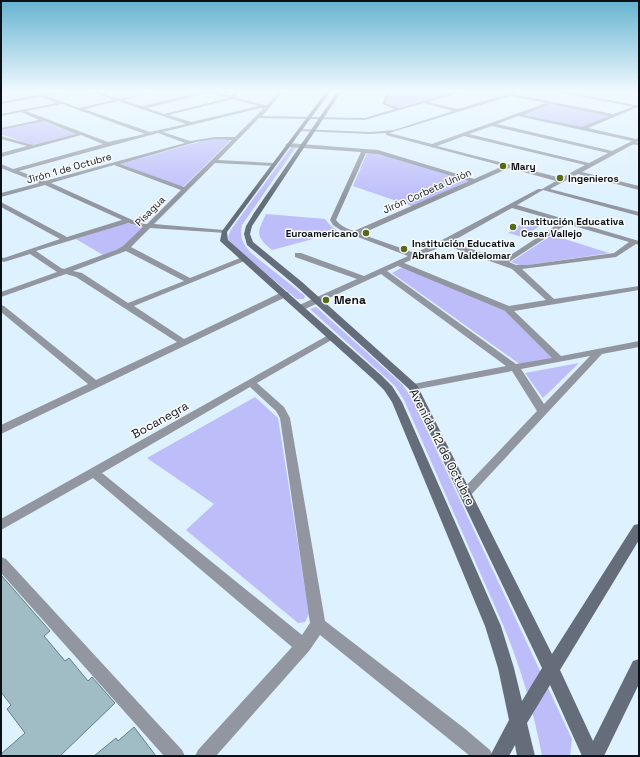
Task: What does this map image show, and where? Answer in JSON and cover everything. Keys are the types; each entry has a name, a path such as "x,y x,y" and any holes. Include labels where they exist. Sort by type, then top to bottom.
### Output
{"main road":[{"path":"224,232 302,127"},
{"name":"Avenida 12 de Octubre","path":"315,127 249,226 247,234 250,243 318,300 413,387 551,669 591,756"},
{"name":"Avenida 12 de Octubre","path":"224,232 224,241 243,260 332,336 383,383 397,402 493,626 506,668 526,756"},
{"path":"499,756 518,722 639,529"},
{"path":"595,756 639,667"}],"street":[{"path":"1,130 12,127"},
{"path":"63,127 108,144"},
{"path":"132,127 151,134"},
{"path":"12,170 108,144 178,127"},
{"name":"Pisagua","path":"1,295 119,252 126,248 247,127"},
{"path":"384,133 408,127"},
{"path":"434,145 482,127"},
{"path":"505,127 613,153"},
{"path":"574,127 637,142"},
{"path":"582,129 586,127"},
{"path":"300,130 384,133 434,145 561,180"},
{"path":"159,132 191,143"},
{"path":"1,155 80,134"},
{"path":"463,134 590,165"},
{"path":"1,137 31,146"},
{"name":"Jirón 1 de Octubre","path":"1,195 48,184 210,138 235,139"},
{"path":"300,308 413,255 445,242 561,180 637,142"},
{"path":"288,145 365,150 388,154 476,181"},
{"path":"365,150 333,220 339,228 413,255"},
{"path":"214,160 273,165"},
{"path":"115,164 184,190"},
{"path":"1,166 48,184 138,225 224,232"},
{"name":"Jirón Corbeta Unión","path":"354,234 508,166"},
{"path":"577,172 638,187"},
{"path":"543,190 639,214"},
{"path":"1,204 66,239"},
{"path":"513,206 637,243"},
{"path":"1,260 127,221"},
{"path":"503,263 566,222"},
{"path":"445,242 515,267 528,267 616,255 637,243"},
{"path":"126,248 190,281"},
{"path":"31,251 58,270 79,275 183,342"},
{"path":"298,255 364,278"},
{"path":"127,306 243,260"},
{"path":"397,263 508,309 560,360"},
{"path":"515,267 552,302"},
{"path":"381,270 515,368 543,411"},
{"path":"508,309 639,288"},
{"path":"1,430 284,294"},
{"path":"1,308 96,384"},
{"name":"Bocanegra","path":"1,525 251,384 332,336"},
{"path":"413,387 639,344"},
{"path":"466,494 598,353"},
{"path":"251,384 280,409 285,418 318,625 484,756"},
{"path":"93,472 303,646"},
{"path":"1,563 176,756"},
{"path":"204,756 303,646 318,625"}],"shaded area":[{"path":"13,127 59,127 76,134 32,145 1,134 1,130"},
{"path":"206,140 231,140 184,186 180,187 120,164"},
{"path":"292,146 296,147 242,225 241,237 251,253 305,296 304,299 297,299 234,247 228,239 230,231"},
{"path":"369,152 470,180 414,207 353,186 367,153"},
{"path":"266,214 325,219 339,232 272,250 266,245 259,234 259,230"},
{"path":"526,221 540,226 522,237 508,233"},
{"path":"126,223 146,228 118,250 103,255 76,239"},
{"path":"552,235 609,253 522,266 511,262"},
{"path":"403,267 507,312 554,358 521,365 392,273"},
{"path":"316,307 402,384 412,398 572,739 570,756 542,756 531,707 504,627 404,400 395,386 310,309"},
{"path":"579,363 543,398 525,373"},
{"path":"255,397 278,418 309,614 305,622 298,623 186,530 214,504 147,458"}],"building":[{"path":"1,575 50,631 44,636 65,661 69,658 88,681 92,677 115,703 60,756 1,756 1,754 25,733 7,709 11,705 1,692"},
{"path":"134,727 156,756 94,756 116,738 118,741"}],"place":[{"name":"Mary","path":"503,166"},
{"name":"Ingenieros","path":"560,178"},
{"name":"Institución Educativa Cesar Vallejo","path":"513,227"},
{"name":"Euroamericano","path":"366,233"},
{"name":"Institución Educativa Abraham Valdelomar","path":"404,249"},
{"name":"Mena","path":"326,300"}]}
